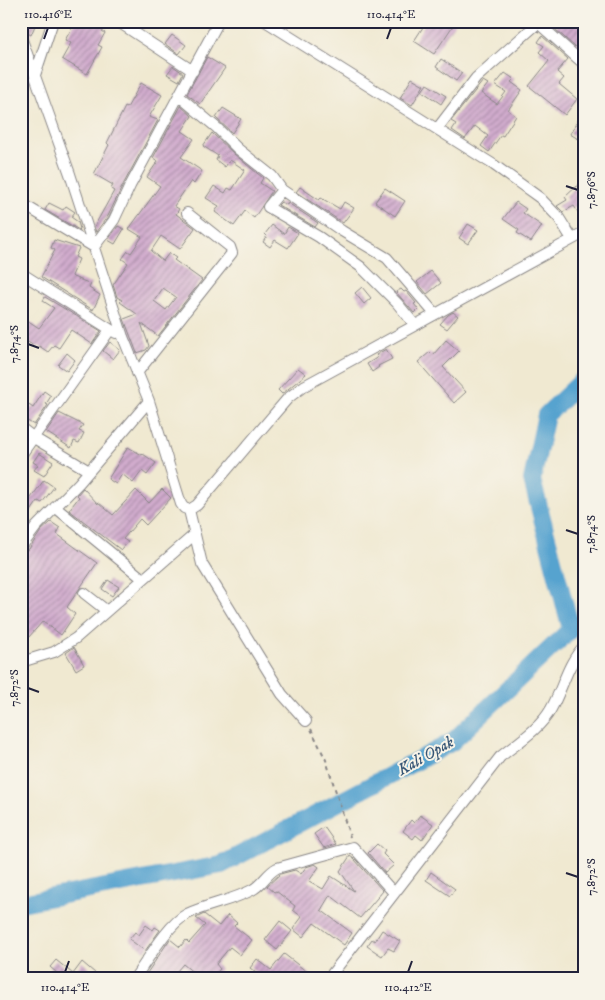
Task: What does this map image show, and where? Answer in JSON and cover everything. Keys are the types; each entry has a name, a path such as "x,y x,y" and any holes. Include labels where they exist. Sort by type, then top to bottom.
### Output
{"street":[{"path":"35,75 53,21"},
{"path":"117,21 193,71"},
{"path":"94,247 114,220 219,21"},
{"path":"265,21 494,165 540,198 559,218 572,239"},
{"path":"437,129 476,78 539,22 584,64"},
{"path":"21,38 94,247 123,337 150,401 181,504 189,510"},
{"path":"179,96 212,123 238,149 272,176 282,190 342,231 387,258 435,314"},
{"path":"282,190 268,207 319,237 361,267 397,303 415,325"},
{"path":"21,203 94,247"},
{"path":"138,373 232,253 230,247 187,213"},
{"path":"189,510 198,505 288,398 304,386 584,233"},
{"path":"21,272 123,337"},
{"path":"21,455 110,330"},
{"path":"21,547 36,527 89,471 150,401"},
{"path":"21,428 34,438 89,471"},
{"path":"55,507 143,579"},
{"path":"189,510 202,564 282,694 306,721"},
{"path":"23,660 48,654 65,646 108,611 195,534"},
{"path":"84,593 108,611"},
{"path":"328,979 500,757 528,736 551,709 576,655 584,646"},
{"path":"134,979 161,941 183,917 231,900 250,891 261,884 272,870 277,868 353,847 394,893"}],"path":[{"path":"306,721 313,731 326,760 353,847"}],"building":[{"path":"26,21 37,21 31,35 22,30"},
{"path":"76,21 88,21 94,25 96,21 105,26 102,31 105,33 98,45 102,47 87,74 62,59 71,43 65,40"},
{"path":"427,21 456,21 434,54 414,41"},
{"path":"561,21 579,21 584,26 584,48 578,43 575,47 555,29"},
{"path":"172,35 186,45 179,54 165,44"},
{"path":"542,36 568,59 557,72 564,78 559,84 577,99 565,115 529,86 549,61 539,52 544,46 538,42"},
{"path":"207,57 225,68 200,104 187,94"},
{"path":"441,59 462,73 456,81 436,67"},
{"path":"173,66 183,73 179,81 167,74"},
{"path":"505,73 514,79 511,82 522,90 508,110 516,116 503,136 501,135 489,152 481,146 488,136 475,126 465,139 452,130 456,124 451,121 483,81 488,84 481,93 497,104 506,92 495,85"},
{"path":"412,78 424,85 412,105 400,98"},
{"path":"141,83 162,95 149,117 158,120 108,216 96,232 94,227 114,191 111,189 113,185 94,174 125,107 127,108"},
{"path":"427,84 446,96 441,104 422,91"},
{"path":"181,106 192,116 182,131 194,139 181,157 202,171 194,184 191,181 174,206 179,209 176,214 195,228 180,249 161,236 151,251 163,261 169,253 176,258 174,260 202,280 158,336 141,323 149,346 146,350 137,353 124,319 137,314 120,302 122,300 117,297 113,285 128,263 122,259 128,251 131,253 142,237 129,229 160,186 147,177 158,161 153,158","holes":["163,288 176,297 166,310 154,301"]},
{"path":"223,108 241,119 232,133 216,118"},
{"path":"578,120 584,124 584,134 580,140 570,134"},
{"path":"212,133 263,178 260,183 272,191 254,218 245,211 234,226 215,212 219,206 206,198 214,186 225,193 228,188 232,190 245,170 230,160 225,167 216,160 218,156 203,146"},
{"path":"579,184 584,188 584,207 578,212 574,206 563,212 557,206 567,200 565,197"},
{"path":"300,187 319,200 321,198 340,209 344,202 354,208 343,223 296,192"},
{"path":"385,188 405,201 395,216 375,202"},
{"path":"281,202 287,205 288,203 318,223 315,227 278,205"},
{"path":"516,202 526,209 523,213 542,226 531,242 517,233 519,230 503,219"},
{"path":"49,203 63,210 66,206 75,212 71,217 78,222 80,229 45,210"},
{"path":"468,224 478,230 468,244 459,238"},
{"path":"272,225 284,234 288,227 298,233 288,248 275,240 270,247 263,242 267,236 265,234"},
{"path":"118,226 124,229 115,244 108,240"},
{"path":"54,240 79,248 75,257 79,259 72,276 91,284 89,288 100,295 93,310 41,277 55,250 51,248"},
{"path":"431,271 441,283 427,294 417,282"},
{"path":"362,287 371,298 364,304 355,293"},
{"path":"401,289 404,292 406,291 416,303 414,304 418,309 414,313 396,292"},
{"path":"45,297 101,331 92,344 71,330 59,348 54,345 48,352 26,341 28,339 21,335 21,316 39,328 54,308 43,301"},
{"path":"453,312 458,316 447,329 440,324"},
{"path":"446,340 459,351 443,367 466,392 454,403 418,362 430,352 433,355"},
{"path":"110,342 120,350 113,359 103,351"},
{"path":"386,349 392,359 378,366 372,372 367,364"},
{"path":"67,353 75,360 67,371 58,365"},
{"path":"298,368 306,374 282,394 278,390"},
{"path":"44,391 51,396 46,404 48,405 34,425 21,417 21,399 33,408"},
{"path":"59,413 83,425 79,431 84,433 79,443 74,441 71,448 46,432"},
{"path":"128,447 156,463 147,475 142,471 133,483 122,474 116,484 108,479"},
{"path":"39,453 53,462 44,476 34,470 38,465 33,462"},
{"path":"44,480 54,487 42,503 38,501 21,526 21,498 28,502"},
{"path":"83,488 98,504 98,502 113,515 136,490 149,503 162,489 171,498 146,525 140,519 123,539 128,542 121,550 69,510"},
{"path":"51,522 60,528 57,534 97,563 67,607 75,614 61,635 43,621 21,646 21,554 29,549 41,531"},
{"path":"108,580 119,587 112,596 102,589"},
{"path":"74,647 84,665 76,670 66,653"},
{"path":"420,815 433,824 422,840 416,835 413,839 403,831 411,820 414,823"},
{"path":"324,827 336,844 324,848 314,834"},
{"path":"377,844 385,851 383,854 394,865 385,873 368,853"},
{"path":"350,856 383,891 360,918 330,895 321,910 352,933 344,945 314,923 303,937 293,929 302,917 293,910 295,906 267,886 280,874 295,870 301,874 306,867 315,864 319,867 309,881 323,889 331,876 354,891 340,871"},
{"path":"431,872 455,889 450,896 426,880"},
{"path":"204,914 219,926 228,915 237,923 234,926 252,940 240,955 230,947 216,964 220,969 214,976 212,974 208,979 201,979 183,964 170,979 143,979 170,939 180,947 186,940 189,943 205,925 196,918"},
{"path":"280,921 292,931 277,950 265,940"},
{"path":"146,925 153,930 155,927 160,930 145,951 129,939 135,932 139,935"},
{"path":"382,930 400,941 394,951 388,948 382,956 367,946 372,939 375,941"},
{"path":"284,954 316,979 264,979 250,968 257,959 271,970"},
{"path":"56,960 73,974 82,962 102,979 64,979 50,967"}],"waterway":[{"name":"Kali Opak","path":"21,903 221,865 452,742 571,629 532,480 546,415 584,379"}]}
